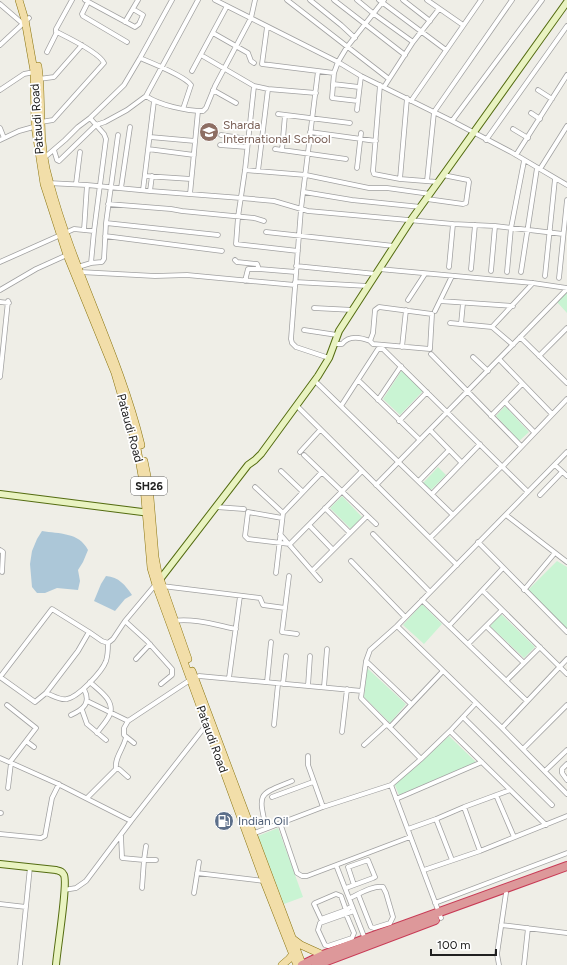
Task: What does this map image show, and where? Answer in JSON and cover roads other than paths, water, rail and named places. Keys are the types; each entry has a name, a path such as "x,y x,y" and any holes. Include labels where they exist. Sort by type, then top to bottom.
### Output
{"highway":[{"path":"300,965 365,939 440,916 506,893 565,869"},
{"path":"316,965 565,869"}],"main road":[{"name":"SH26","path":"19,0 37,75 39,124 47,184 63,234 79,270 110,353"},
{"name":"SH26","path":"23,0 25,20"},
{"name":"Pataudi Road","path":"39,124 40,166 47,184"},
{"name":"SH26","path":"63,234 66,255 125,388 138,433 149,486 149,512 159,584 208,723 250,834 293,939 300,965"},
{"name":"SH26","path":"250,834 264,881 293,954 300,965"},
{"path":"293,939 301,945 323,955"},
{"path":"282,965 290,959 293,954"}],"street":[{"path":"47,52 56,29 72,0"},
{"path":"125,22 138,0"},
{"path":"44,158 90,118 124,85 172,0"},
{"path":"54,150 57,160 59,160 96,125 105,122 127,110 146,96 198,0"},
{"path":"214,0 452,121 516,155 555,179 566,183"},
{"path":"146,96 154,101 183,109 203,111 206,108 213,90 235,46 251,18 255,0"},
{"path":"287,0 389,79"},
{"path":"310,0 355,38"},
{"path":"334,0 404,55"},
{"path":"357,0 413,42"},
{"path":"403,0 430,21"},
{"path":"427,0 463,25"},
{"path":"411,101 481,0"},
{"path":"428,181 434,112 512,0"},
{"path":"452,121 542,0"},
{"path":"127,42 82,14 86,1 135,27 139,24 143,15 133,9"},
{"path":"358,101 333,98 332,92 334,73 338,62 347,47 374,14 382,1 446,50"},
{"path":"46,693 65,700 68,699 84,689 100,672 105,663 108,643 159,584 216,506 248,465 261,454 297,406 329,358 337,335 394,246 442,175 567,2"},
{"path":"0,4 25,20 0,45"},
{"path":"192,71 227,6"},
{"path":"438,182 400,179 374,174 373,171 382,86 389,79 413,42 439,9"},
{"path":"486,140 567,26"},
{"path":"267,28 262,64 334,73"},
{"path":"0,128 2,139 19,131 53,120 104,64 101,58 82,45 56,32"},
{"path":"213,33 248,53 251,61 254,63"},
{"path":"0,90 24,74 54,77 82,45"},
{"path":"201,55 254,86 268,89 316,93"},
{"path":"140,58 184,78 191,84 183,109"},
{"path":"318,71 301,209 291,339 292,344 296,347 329,358"},
{"path":"357,110 359,87 362,76"},
{"path":"516,155 566,78"},
{"path":"333,84 359,87"},
{"path":"254,86 236,244 298,251"},
{"path":"258,172 268,89"},
{"path":"213,90 236,103"},
{"path":"538,90 552,99"},
{"path":"400,179 407,98"},
{"path":"143,190 154,101"},
{"path":"190,194 198,111"},
{"path":"531,113 540,119"},
{"path":"278,114 350,123"},
{"path":"282,150 285,115"},
{"path":"90,118 104,134 106,139 99,186 91,263"},
{"path":"521,272 538,168 567,126"},
{"path":"121,188 130,127"},
{"path":"513,129 528,138"},
{"path":"310,132 376,141"},
{"path":"357,168 361,133"},
{"path":"79,270 91,263 104,261 108,204 118,135"},
{"path":"221,135 248,138"},
{"path":"150,137 195,140"},
{"path":"220,145 247,147"},
{"path":"148,149 194,155"},
{"path":"275,149 346,159"},
{"path":"76,184 80,152"},
{"path":"507,272 511,228 524,161"},
{"path":"245,170 306,175 369,188 387,188 463,204 466,203 468,180 442,175"},
{"path":"145,176 191,179"},
{"path":"150,191 152,176"},
{"path":"545,276 555,179"},
{"path":"47,184 76,184 241,198 274,202 308,211 453,224 495,226 563,234"},
{"path":"84,230 88,185"},
{"path":"304,192 352,200 421,207"},
{"path":"559,278 567,200"},
{"path":"108,204 254,218 264,221"},
{"path":"106,223 218,235"},
{"path":"448,266 453,224"},
{"path":"471,269 475,225"},
{"path":"491,271 495,226"},
{"path":"0,262 74,229 94,231"},
{"path":"266,232 394,246"},
{"path":"105,236 222,251"},
{"path":"0,290 36,269 66,255"},
{"path":"235,260 237,262 257,264 259,269"},
{"path":"296,266 452,276 533,283 567,289"},
{"path":"245,281 248,269 296,272"},
{"path":"79,270 245,281 368,286"},
{"path":"408,300 425,274"},
{"path":"435,311 452,276"},
{"path":"492,327 533,283"},
{"path":"376,485 567,289"},
{"path":"440,301 513,306"},
{"path":"0,302 9,302 0,377"},
{"path":"461,324 463,302"},
{"path":"335,344 342,344 347,338 351,337 370,341 373,344 430,349 432,314 379,307 376,308 373,333 370,341"},
{"path":"314,308 353,310"},
{"path":"402,347 406,310"},
{"path":"450,323 492,327 513,345"},
{"path":"539,356 567,328"},
{"path":"304,330 337,335"},
{"path":"562,334 567,338"},
{"path":"520,337 567,383"},
{"path":"341,406 380,348 383,349 528,492"},
{"path":"431,354 521,446"},
{"path":"473,357 488,371"},
{"path":"499,359 552,414"},
{"path":"378,400 401,366"},
{"path":"358,380 420,440"},
{"path":"314,381 453,515"},
{"path":"491,416 522,384"},
{"path":"399,421 427,392"},
{"path":"430,538 503,466 567,399"},
{"path":"505,402 534,432"},
{"path":"297,406 457,564"},
{"path":"300,452 320,430"},
{"path":"430,430 462,463"},
{"path":"432,494 480,444"},
{"path":"419,481 449,450"},
{"path":"421,759 361,698 366,661 370,650 397,626 567,452"},
{"path":"304,455 376,524"},
{"path":"555,464 567,476"},
{"path":"281,471 303,492"},
{"path":"290,544 362,471"},
{"path":"276,573 283,515 322,472"},
{"path":"540,495 562,472"},
{"path":"255,486 283,515"},
{"path":"0,494 149,512"},
{"path":"216,506 244,509"},
{"path":"325,508 350,533"},
{"path":"283,515 248,512 245,536 248,539 290,544"},
{"path":"506,515 554,554 567,562"},
{"path":"313,570 366,516"},
{"path":"309,525 333,550"},
{"path":"280,534 313,570 320,580"},
{"path":"373,534 430,592"},
{"path":"478,542 567,632"},
{"path":"0,550 3,552 4,557 2,572"},
{"path":"524,590 554,554"},
{"path":"351,561 405,617"},
{"path":"449,626 503,568"},
{"path":"289,576 282,632 297,634"},
{"path":"159,584 260,598 263,605 285,608"},
{"path":"483,591 567,674"},
{"path":"229,678 240,596"},
{"path":"422,600 527,701"},
{"path":"89,632 78,651 46,693 37,701 33,702 0,677 52,609 89,632 102,641 108,643"},
{"path":"468,644 502,610"},
{"path":"172,622 183,620 204,622 236,629"},
{"path":"126,621 150,644 172,669 172,675 161,684"},
{"path":"397,626 502,728 567,794"},
{"path":"486,626 524,663"},
{"path":"267,682 271,642"},
{"path":"136,659 150,644"},
{"path":"506,681 540,647"},
{"path":"324,687 327,649"},
{"path":"283,684 286,656"},
{"path":"308,686 310,656"},
{"path":"502,728 567,659"},
{"path":"366,661 411,704"},
{"path":"364,745 389,726 443,671"},
{"path":"134,743 124,734 124,728 128,721 192,678 202,675 278,684 362,691"},
{"path":"90,682 108,700 111,713 97,732"},
{"path":"274,725 278,684"},
{"path":"71,715 82,710 87,701 88,697 84,689"},
{"path":"342,732 347,689"},
{"path":"87,701 128,721"},
{"path":"250,834 323,807 391,785 421,759 476,703"},
{"path":"7,705 36,728 10,763 8,788"},
{"path":"523,749 567,705"},
{"path":"82,710 85,722 106,740"},
{"path":"463,717 552,805"},
{"path":"64,890 81,886 208,723"},
{"path":"450,731 546,825"},
{"path":"87,798 116,769 115,765 118,755 124,745 126,737"},
{"path":"26,741 34,747"},
{"path":"545,771 567,750"},
{"path":"308,756 308,765 323,807"},
{"path":"0,758 59,784 132,821"},
{"path":"396,799 482,762"},
{"path":"567,764 562,769 562,773 567,780"},
{"path":"116,769 119,769 128,777"},
{"path":"266,828 261,804 262,799 267,792 292,781"},
{"path":"272,797 313,782"},
{"path":"0,834 41,838 45,836 52,798 59,784"},
{"path":"391,785 440,916"},
{"path":"408,829 510,790"},
{"path":"496,795 514,836"},
{"path":"464,807 480,851"},
{"path":"424,870 480,851 514,836 567,816"},
{"path":"436,819 452,860"},
{"path":"280,823 297,873 302,876 307,876 410,837"},
{"path":"121,836 122,858 156,860"},
{"path":"142,888 146,846"},
{"path":"435,903 567,853"},
{"path":"346,888 354,886 375,876 368,860 348,868 354,886"},
{"path":"194,893 199,862"},
{"path":"0,864 61,871 64,878 64,890 56,965"},
{"path":"336,865 365,939"},
{"path":"20,965 30,867"},
{"path":"197,873 264,881"},
{"path":"350,898 358,894 376,887 383,887 393,917 390,923 374,928 371,927 358,894"},
{"path":"499,965 497,954 506,893"},
{"path":"352,906 346,912 320,923 318,930 325,945 352,938 354,936 346,912 341,896 336,894 314,904 321,919 346,912 354,911"},
{"path":"0,904 26,906"},
{"path":"501,925 567,933"},
{"path":"524,965 528,928"}],"water":[{"path":"42,531 74,537 84,544 88,550 78,570 80,581 78,590 57,588 45,593 37,593 32,587 30,564 32,551"},
{"path":"106,576 118,580 132,595 125,599 115,611 94,601"}],"place":[{"name":"Sharda International School","path":"209,132"},
{"name":"Indian Oil","path":"224,821"}]}
